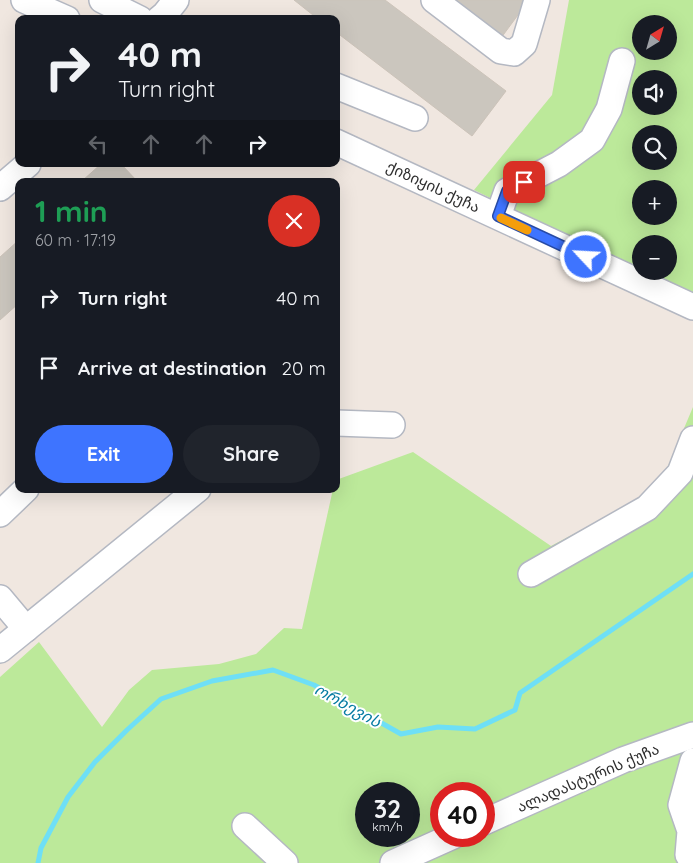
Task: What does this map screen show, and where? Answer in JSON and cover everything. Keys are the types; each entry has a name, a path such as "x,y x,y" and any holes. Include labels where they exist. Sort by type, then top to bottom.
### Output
{"street":[{"path":"24,0 57,15"},
{"path":"102,0 132,15"},
{"path":"434,0 501,51 514,53 524,44 537,0"},
{"path":"498,216 507,191 559,164 592,140 609,109 622,62"},
{"path":"340,88 415,118"},
{"name":"ქიზიყის ქუჩა","path":"340,144 693,307"},
{"path":"0,188 15,166"},
{"path":"340,423 392,425"},
{"path":"531,574 648,508 680,473 693,439"},
{"path":"0,514 22,493"},
{"path":"0,650 193,493"},
{"path":"0,598 26,629"},
{"name":"ალადასტურის ქუჩა","path":"495,817 623,760 693,735"},
{"path":"690,855 690,831 681,805 693,761"},
{"path":"245,826 285,863"},
{"path":"393,863 430,846"}],"green space":[{"path":"569,0 693,0 693,296 660,280 677,280 677,235 632,235 632,267 474,190 552,95"},
{"path":"693,407 693,731 495,812 495,782 430,782 430,840 420,845 420,782 355,782 355,847 415,847 380,863 0,863 0,677 39,642 102,727 129,690 152,670 219,664 256,654 284,628 302,629 332,493 340,493 340,479 413,452 551,546 640,499 666,471"},
{"path":"693,738 693,749 678,808 682,863 401,863 437,847 495,847 495,821"}],"building":[{"path":"294,0 385,0 506,91 472,136 340,35 340,15 313,15"},
{"path":"451,0 529,0 501,38"},
{"path":"98,167 124,167 134,178 85,178"},
{"path":"15,244 15,307 0,320 0,257"}],"waterway":[{"name":"ორხევის","path":"38,863 41,848 68,797 95,762 161,699 212,681 273,670 314,685 401,734 438,727 475,729 515,710 520,693 693,574"}],"slow traffic":[{"path":"501,218 527,230"}],"route":[{"path":"524,182 507,191 498,216 586,257"}]}
